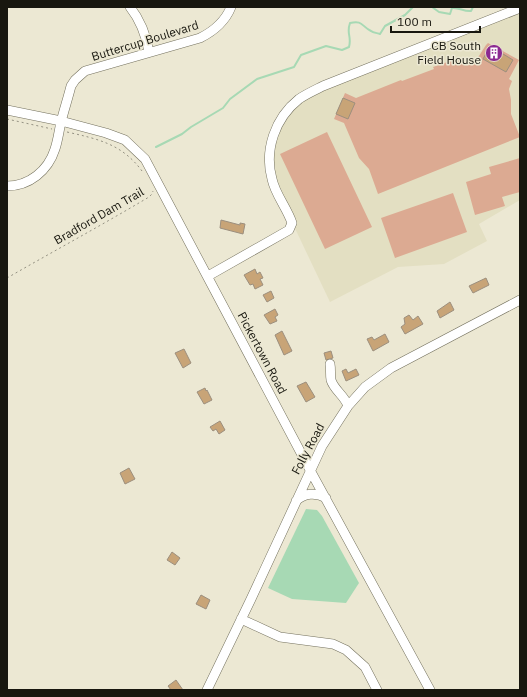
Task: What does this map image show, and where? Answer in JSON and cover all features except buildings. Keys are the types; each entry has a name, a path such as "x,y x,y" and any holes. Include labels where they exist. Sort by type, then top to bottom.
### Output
{"street":[{"path":"130,7 145,33 149,52"},
{"name":"Buttercup Boulevard","path":"7,186 22,184 37,176 53,156 71,86 85,71 207,35 221,24 231,7"},
{"path":"208,276 289,230 292,223 272,180 268,159 272,138 279,124 288,110 300,99 323,86 520,8"},
{"name":"Pickertown Road","path":"7,110 60,126 106,133 121,138 139,152 145,159 310,470 430,690"},
{"name":"Folly Road","path":"207,690 320,448 348,406 365,387 391,368 520,300"},
{"path":"330,364 331,380 339,393 346,400 348,406"},
{"path":"299,448 304,451 311,452 320,448"},
{"path":"295,502 310,494 326,498"},
{"path":"241,619 280,637 333,644 346,650 365,667 377,690"}],"path":[{"name":"Bradford Dam Trail","path":"7,119 60,126 112,145 131,158 144,174"},
{"name":"Bradford Dam Trail","path":"7,278 94,230 149,197 153,190"}],"shaded area":[{"path":"520,8 520,200 479,224 487,241 444,264 398,267 330,302 272,180 272,138 299,99"},
{"path":"488,43 519,60 509,79 512,81 509,89 511,114 520,137 378,194 369,169 359,158 344,123 334,119 345,93 356,98 434,69 433,67 456,59 477,59"},
{"path":"327,132 372,227 325,249 280,154"},
{"path":"520,158 520,192 502,197 505,206 475,215 466,182 491,174 489,167"},
{"path":"453,193 467,232 395,258 381,218"},
{"path":"306,509 317,510 322,516 359,583 346,603 292,599 268,588"}],"waterway":[{"path":"156,147 182,134 223,108 230,99 257,79 294,67 301,55 326,46 342,50 349,47 350,23 360,23 372,32 380,34 385,26 405,15 413,7"},
{"path":"432,7 439,12 450,14 452,8 471,11 473,7"}],"place":[{"name":"CB South Field House","path":"494,53"}]}
